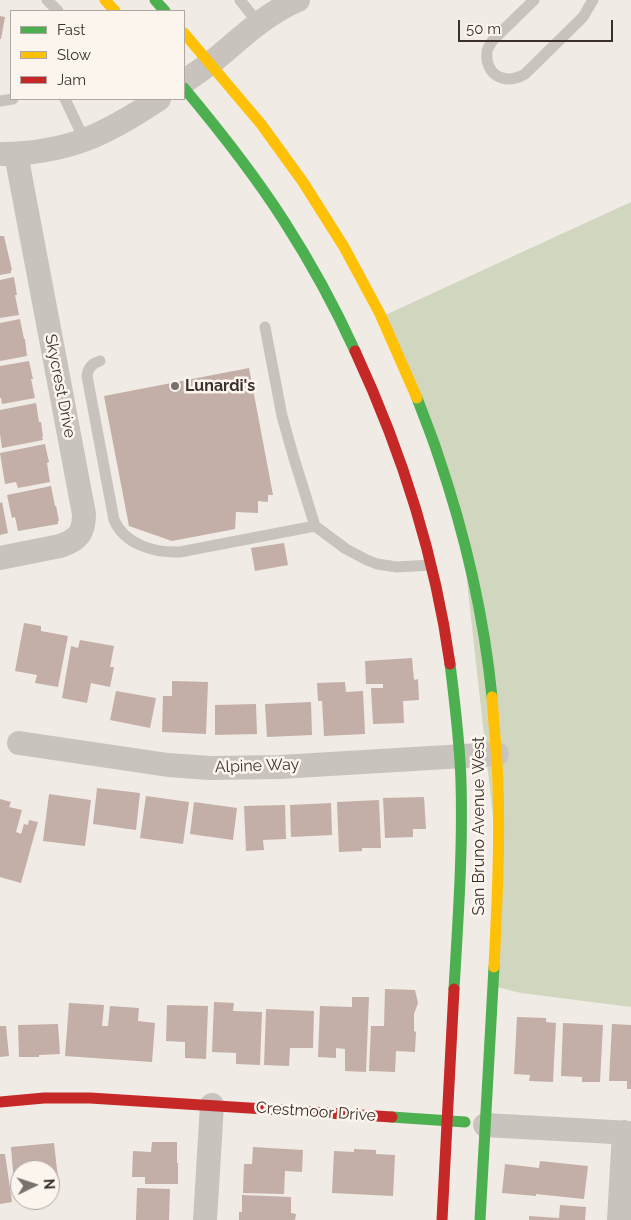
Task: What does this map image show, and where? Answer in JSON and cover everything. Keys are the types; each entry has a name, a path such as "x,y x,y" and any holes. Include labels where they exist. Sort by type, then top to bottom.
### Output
{"main road":[{"path":"105,0 114,10"},
{"path":"154,0 163,10"},
{"name":"San Bruno Avenue West","path":"185,34 248,107 304,183 327,218 378,310 418,399 461,527 475,586 488,660 497,754 499,802 498,862 480,1220"},
{"name":"San Bruno Avenue West","path":"185,89 223,135 261,187 300,247 338,315 365,371 391,435 413,500 431,565 445,634 453,688 462,822 442,1220"},
{"name":"Crestmoor Drive","path":"0,1102 44,1098 90,1098 485,1124"}],"street":[{"path":"185,81 258,23 288,4 298,0"},
{"path":"8,154 49,150 85,140 120,124 157,100"},
{"name":"Skycrest Drive","path":"0,558 67,544 80,535 84,521 8,154"},
{"name":"Alpine Way","path":"19,743 168,765 210,768 280,767 497,754"},
{"path":"206,1220 212,1105"},
{"name":"Crestmoor Drive","path":"485,1124 627,1132"},
{"path":"619,1220 627,1132"}],"lane":[{"path":"47,0 57,10"},
{"path":"240,0 258,23"},
{"path":"534,0 488,48 487,57 489,65 493,72 500,77 518,78 525,74 583,17 593,0"},
{"path":"65,100 85,140"},
{"path":"264,327 282,416 315,526 346,549 378,564 397,568 431,565"},
{"path":"100,361 95,362 91,366 87,376 114,520 117,528 128,538 151,549 180,552 315,526"}],"green space":[{"path":"631,202 631,1007 521,993 493,986 498,862 461,527 381,317"}],"building":[{"path":"0,16 5,17 1,39 0,39"},
{"path":"0,236 4,236 12,270 11,273 0,275"},
{"path":"14,277 19,315 0,318 0,280"},
{"path":"20,319 27,356 0,361 0,323"},
{"path":"29,361 35,398 2,404 0,398 0,366"},
{"path":"249,368 273,495 268,495 268,502 258,501 258,513 236,512 235,529 172,541 129,526 104,396"},
{"path":"36,403 43,440 2,448 0,410"},
{"path":"45,444 49,462 47,463 50,482 18,488 16,482 5,484 0,453"},
{"path":"51,486 59,521 58,524 18,531 15,517 12,518 7,495"},
{"path":"2,502 8,533 0,535 0,503"},
{"path":"284,543 288,565 255,571 251,548"},
{"path":"24,623 41,626 41,631 68,636 58,687 35,683 37,675 15,671"},
{"path":"80,640 114,646 110,667 114,667 110,687 91,683 87,703 62,698 71,646 78,648"},
{"path":"412,658 414,680 418,679 419,700 403,701 404,723 373,724 371,688 383,688 383,684 366,684 365,661"},
{"path":"172,681 208,682 206,734 162,732 163,696 172,696"},
{"path":"345,682 346,692 363,691 365,734 324,736 322,701 318,701 317,683"},
{"path":"116,691 156,698 150,728 110,720"},
{"path":"311,702 312,735 267,737 265,704"},
{"path":"256,704 257,734 215,735 215,705"},
{"path":"97,788 140,793 136,830 93,824"},
{"path":"49,794 91,800 85,846 43,841"},
{"path":"146,796 189,802 183,844 140,838"},
{"path":"424,797 426,829 413,829 413,837 385,838 383,798"},
{"path":"0,799 11,802 9,807 22,810 16,832 21,834 24,824 28,825 29,820 38,822 21,883 0,877"},
{"path":"379,800 381,848 362,848 362,851 339,852 337,802"},
{"path":"194,802 237,808 233,840 190,834"},
{"path":"331,803 332,835 291,837 290,805"},
{"path":"285,805 286,839 263,840 264,850 246,851 244,806"},
{"path":"385,989 415,990 418,1003 414,1014 414,1031 416,1032 415,1052 396,1051 395,1072 369,1071 371,1026 384,1026"},
{"path":"352,997 369,997 366,1072 345,1071 345,1049 336,1048 336,1058 318,1057 320,1006 352,1007"},
{"path":"214,1002 234,1003 233,1011 262,1012 260,1065 236,1064 236,1053 212,1052"},
{"path":"69,1003 104,1005 102,1026 108,1026 110,1006 139,1008 138,1021 155,1023 152,1062 65,1056"},
{"path":"167,1005 208,1006 206,1059 185,1058 185,1042 166,1041"},
{"path":"266,1009 314,1011 313,1048 290,1048 289,1066 264,1065"},
{"path":"517,1017 546,1018 546,1022 556,1023 553,1082 529,1081 530,1075 514,1074"},
{"path":"563,1023 603,1025 600,1082 582,1082 582,1077 561,1076"},
{"path":"58,1024 60,1054 19,1057 18,1025"},
{"path":"612,1024 631,1025 631,1089 627,1089 627,1081 609,1081"},
{"path":"0,1026 6,1026 9,1056 0,1057"},
{"path":"152,1142 177,1142 178,1184 145,1184 145,1177 132,1177 133,1151 151,1152"},
{"path":"54,1143 56,1160 12,1160 11,1147"},
{"path":"253,1147 303,1150 302,1172 285,1171 284,1194 243,1193 244,1164 252,1164"},
{"path":"354,1149 376,1150 376,1154 395,1155 393,1196 332,1193 334,1151 354,1152"},
{"path":"0,1154 5,1154 10,1202 0,1204"},
{"path":"540,1161 588,1166 584,1199 502,1193 505,1164 539,1168"},
{"path":"137,1188 170,1189 169,1220 136,1220"},
{"path":"242,1195 291,1197 291,1213 296,1214 295,1220 239,1220 239,1212 242,1212"},
{"path":"560,1205 586,1207 585,1220 529,1220 529,1216 559,1218"}],"traffic: fast":[{"path":"155,0 164,10"},
{"path":"185,89 261,186 284,221 322,285 355,351"},
{"path":"417,398 447,484 472,574 484,636 492,697"},
{"path":"450,664 458,738 461,808 460,886 454,989"},
{"path":"480,1220 494,967"},
{"path":"392,1117 465,1122"}],"traffic: slow":[{"path":"105,0 114,10"},
{"path":"185,34 261,124 303,182 344,247 380,314 417,398"},
{"path":"492,697 499,807 494,967"}],"traffic: jam":[{"path":"355,351 387,426 414,504 435,583 450,664"},
{"path":"442,1220 454,989"},
{"path":"0,1102 44,1098 90,1098 392,1117"}],"place":[{"name":"Lunardi's","path":"175,386"}]}
